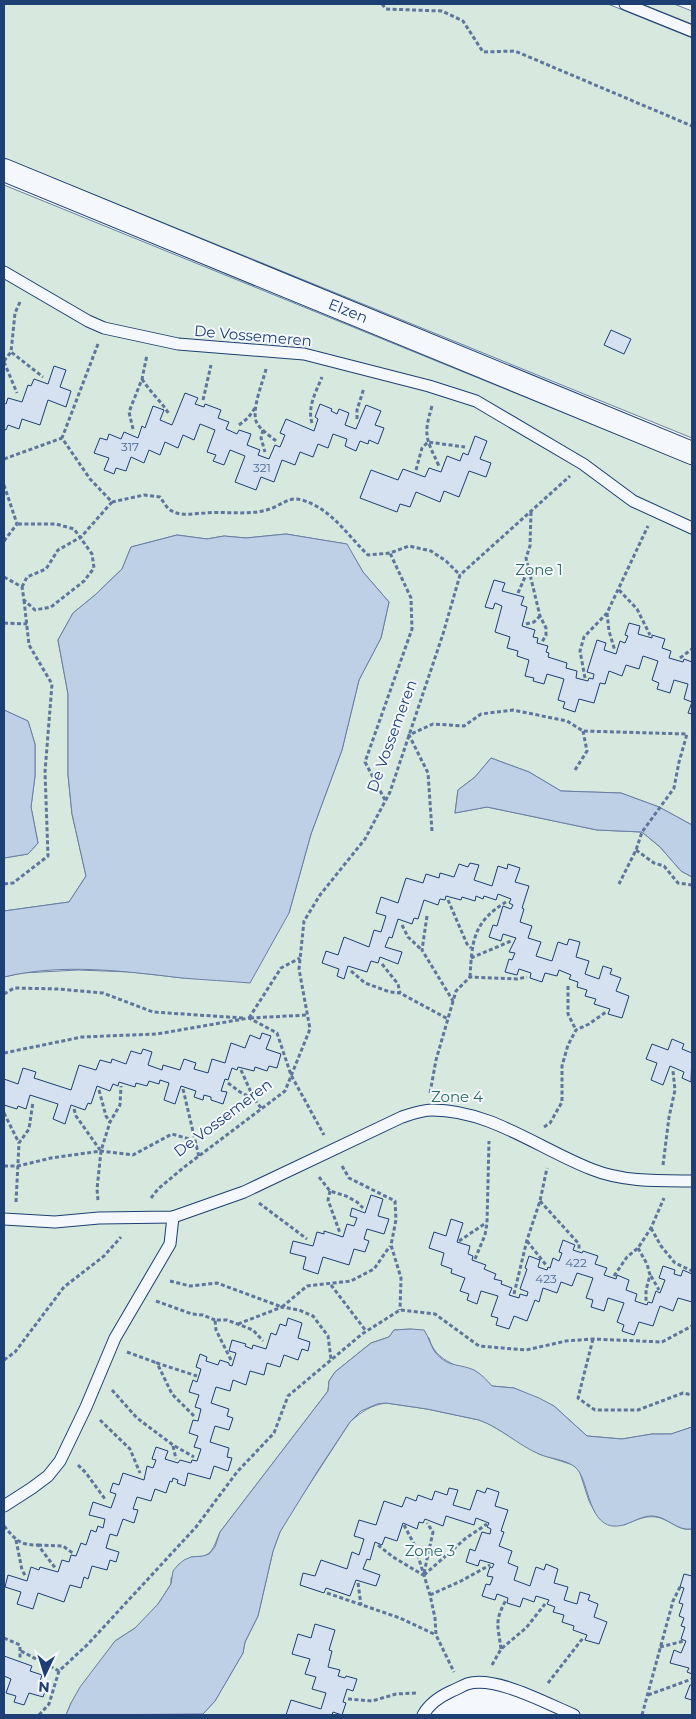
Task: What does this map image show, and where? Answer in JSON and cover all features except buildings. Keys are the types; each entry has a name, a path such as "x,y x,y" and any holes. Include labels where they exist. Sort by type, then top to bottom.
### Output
{"street":[{"name":"Elzen","path":"4,170 692,453"}],"lane":[{"path":"625,4 692,31"},
{"name":"De Vossemeren","path":"4,272 88,321 104,328 178,344 304,354 436,388 476,401 583,464 633,500 692,528"},
{"path":"10,1219 55,1222 99,1218 173,1217 244,1192 402,1116 430,1110 461,1112 490,1120 592,1170 642,1181 692,1181"},
{"path":"4,1506 48,1476 60,1461 112,1347 140,1294 170,1244 173,1217"},
{"path":"423,1715 427,1708 446,1694 467,1684 483,1682 499,1684 574,1715"}],"path":[{"path":"382,4 386,9 442,11 463,21 483,52 516,51 692,126"},
{"path":"17,393 4,362 11,352 15,314 28,286"},
{"path":"4,459 62,438 104,328"},
{"path":"133,430 129,412 142,379 152,338"},
{"path":"203,400 214,347"},
{"path":"239,425 248,418 255,408 271,351"},
{"path":"11,352 43,377"},
{"path":"312,422 311,407 328,360"},
{"path":"357,419 357,410 369,370"},
{"path":"142,379 148,389 162,402 169,414"},
{"path":"436,388 425,428 428,442 439,466"},
{"path":"255,408 256,421 276,441"},
{"path":"263,430 261,438 265,452"},
{"path":"62,438 90,479 112,502"},
{"path":"428,442 465,447"},
{"path":"416,470 422,448 428,442"},
{"path":"4,884 13,883 48,856 45,772 52,684 29,645 22,587 27,577 46,569 58,550 81,537 112,502 144,494 160,497 170,511 185,515 206,512 248,513 270,509 289,500 300,499 319,506 336,520 368,555 390,553 409,546 431,551 446,561 460,575 583,464"},
{"path":"4,485 17,524"},
{"path":"585,678 580,651 584,637 607,614 654,510"},
{"path":"531,512 530,546 526,558 540,616 546,628 546,635 542,642"},
{"path":"17,524 56,524 74,528 92,554 94,568 84,582 51,607 35,610 24,600"},
{"path":"4,541 17,524"},
{"path":"385,800 365,762 412,629 411,598 390,553"},
{"path":"518,593 528,570"},
{"name":"De Vossemeren","path":"4,1360 15,1352 64,1287 104,1256 138,1218 158,1189 285,1090 310,1029 299,969 304,922 320,895 365,839 390,792 443,634 460,575"},
{"path":"4,577 22,587"},
{"path":"619,590 637,609 650,635"},
{"path":"607,614 609,631 615,651"},
{"path":"526,624 534,622 540,616"},
{"path":"4,623 27,624"},
{"path":"680,658 692,649"},
{"path":"432,831 428,773 409,735 432,724 464,726 481,714 513,710 567,721 583,731 687,734 674,788 642,832 636,850 619,884"},
{"path":"575,770 587,751 583,731"},
{"path":"636,850 654,863 664,866 678,883 692,886"},
{"path":"448,900 467,944 472,948"},
{"path":"430,1110 430,1092 436,1060 456,991 470,977 472,948 482,920 506,902"},
{"path":"422,950 427,916"},
{"path":"402,925 408,938 422,950 453,1002"},
{"path":"471,958 511,941"},
{"path":"249,1018 281,968 300,958"},
{"path":"382,964 398,984 400,993"},
{"path":"351,971 365,983 390,992 400,993 448,1019"},
{"path":"470,977 517,979 528,977"},
{"path":"568,986 568,1014 576,1030"},
{"path":"4,994 14,988 58,989 103,993 153,1012 249,1018 308,1015"},
{"path":"528,1139 550,1123 562,1102 562,1066 568,1045 576,1030 589,1024 606,1012"},
{"path":"4,1053 82,1036 157,1034 249,1018 277,1033 292,1075 349,1178 395,1201 396,1220 391,1245 374,1269 351,1281 307,1286 282,1307 238,1324"},
{"path":"241,1070 254,1099 262,1109"},
{"path":"614,1276 627,1257 638,1248 651,1228 666,1181 669,1117 675,1090 673,1071"},
{"path":"228,1083 254,1099"},
{"path":"99,1218 97,1189 101,1151 110,1122 120,1105 121,1086"},
{"path":"183,1089 199,1157"},
{"path":"99,1090 106,1116 110,1122"},
{"path":"19,1143 29,1128 33,1102"},
{"path":"74,1109 76,1116 101,1151"},
{"path":"4,1113 19,1143 18,1166 10,1219"},
{"path":"475,1259 485,1235 487,1223 490,1120"},
{"path":"4,1166 18,1166 50,1158 101,1151 133,1155 172,1134 189,1139 197,1147"},
{"path":"514,1294 526,1240 540,1201 550,1150"},
{"path":"310,1161 330,1192 346,1196 363,1208"},
{"path":"244,1192 306,1239"},
{"path":"330,1192 328,1200 340,1233"},
{"path":"540,1201 579,1244 579,1250"},
{"path":"459,1241 487,1223"},
{"path":"651,1228 661,1246 675,1263 692,1271"},
{"path":"526,1240 546,1266"},
{"path":"391,1245 401,1278 400,1310"},
{"path":"638,1248 659,1290"},
{"path":"646,1302 646,1290 650,1275"},
{"path":"152,1276 190,1286 217,1284 313,1316 328,1336 331,1359"},
{"path":"330,1284 366,1332"},
{"path":"140,1294 192,1314 203,1315 215,1320 228,1320 253,1330 264,1342"},
{"path":"39,1715 49,1704 59,1671 88,1644 196,1527 237,1472 274,1433 288,1396 366,1332 400,1310 435,1314 478,1346 526,1350 566,1341 593,1339 662,1342 692,1326"},
{"path":"215,1320 216,1330 231,1360"},
{"path":"593,1339 578,1398 595,1410 638,1410 683,1393 692,1395"},
{"path":"112,1347 197,1376"},
{"path":"157,1363 172,1394 194,1416"},
{"path":"98,1376 137,1418 173,1445 194,1457"},
{"path":"86,1407 130,1449 140,1472"},
{"path":"173,1445 176,1459"},
{"path":"64,1451 86,1473 105,1500"},
{"path":"424,1575 433,1532 427,1523"},
{"path":"424,1575 466,1538 487,1524"},
{"path":"404,1525 415,1546 430,1595 435,1618 436,1635 462,1686"},
{"path":"4,1526 16,1540 24,1545 63,1546 74,1554"},
{"path":"16,1540 22,1570 26,1577"},
{"path":"38,1545 56,1569"},
{"path":"378,1545 393,1557 424,1575"},
{"path":"430,1595 461,1581 490,1564"},
{"path":"358,1583 361,1605"},
{"path":"642,1715 673,1600 680,1587"},
{"path":"326,1593 400,1618 436,1635"},
{"path":"501,1649 497,1621 506,1600"},
{"path":"483,1682 501,1649 526,1628 545,1604"},
{"path":"4,1638 20,1645 20,1658"},
{"path":"536,1699 583,1638"},
{"path":"660,1647 684,1641"},
{"path":"21,1651 59,1671"},
{"path":"648,1695 692,1679"},
{"path":"348,1699 372,1701 396,1694 426,1692 446,1694"}],"green space":[{"path":"4,4 608,4 692,38 692,438 4,158"},
{"path":"642,4 674,4 692,11 692,24"},
{"name":"Zone 4","path":"4,185 692,465 692,825 659,807 621,793 561,791 529,772 491,758 475,777 458,790 455,813 487,807 597,830 642,832 660,847 681,871 692,877 692,1427 671,1434 652,1434 622,1439 587,1436 554,1406 514,1388 492,1386 484,1379 440,1356 433,1348 429,1338 411,1329 394,1330 389,1337 371,1343 335,1372 329,1381 328,1391 220,1532 211,1551 203,1556 191,1557 171,1578 171,1584 146,1618 115,1641 71,1703 66,1715 4,1715 4,977 22,973 78,970 131,972 184,978 289,913 311,834 342,750 359,680 381,638 389,602 363,572 346,544 286,534 246,538 224,536 207,539 177,535 131,547 122,569 73,613 58,640 68,694 68,775 72,814 86,876 69,902 4,911 4,858 28,854 38,843 31,807 35,776 35,744 28,721 4,710"},
{"name":"Zone 3","path":"386,1403 479,1420 539,1454 573,1465 579,1470 589,1501 596,1514 624,1525 643,1518 658,1517 680,1528 692,1529 692,1715 574,1715 499,1684 467,1684 423,1715 202,1715 215,1701 243,1653 245,1642 258,1616 273,1551 287,1519 350,1422 376,1405"}],"water":[{"path":"286,534 347,544 363,572 389,602 381,638 359,680 342,750 311,834 289,913 250,983 70,969 48,970 4,977 4,911 69,902 86,876 72,814 68,775 68,694 58,640 73,613 122,569 131,547 177,535 207,539 224,536 246,538"},
{"path":"4,710 28,721 35,744 35,776 31,807 38,843 28,854 4,858"},
{"path":"491,758 529,772 561,791 621,793 659,807 692,825 692,877 681,871 660,847 642,832 597,830 487,807 455,813 458,790 475,777"},
{"path":"394,1330 424,1330 435,1352 444,1361 474,1370 492,1386 514,1388 539,1398 554,1406 587,1436 622,1439 652,1434 671,1434 692,1427 692,1529 681,1528 653,1516 643,1517 617,1526 604,1523 593,1508 580,1473 571,1464 539,1454 495,1427 479,1420 427,1409 386,1403 377,1404 361,1411 350,1422 280,1532 273,1551 258,1616 245,1642 243,1653 215,1701 203,1714 66,1715 80,1687 115,1641 135,1628 158,1604 171,1584 173,1571 178,1565 191,1557 209,1554 215,1547 220,1532 328,1391 329,1381 335,1372 371,1343 389,1337"}],"park label":[{"name":"Zone 1","path":"539,570"}]}
